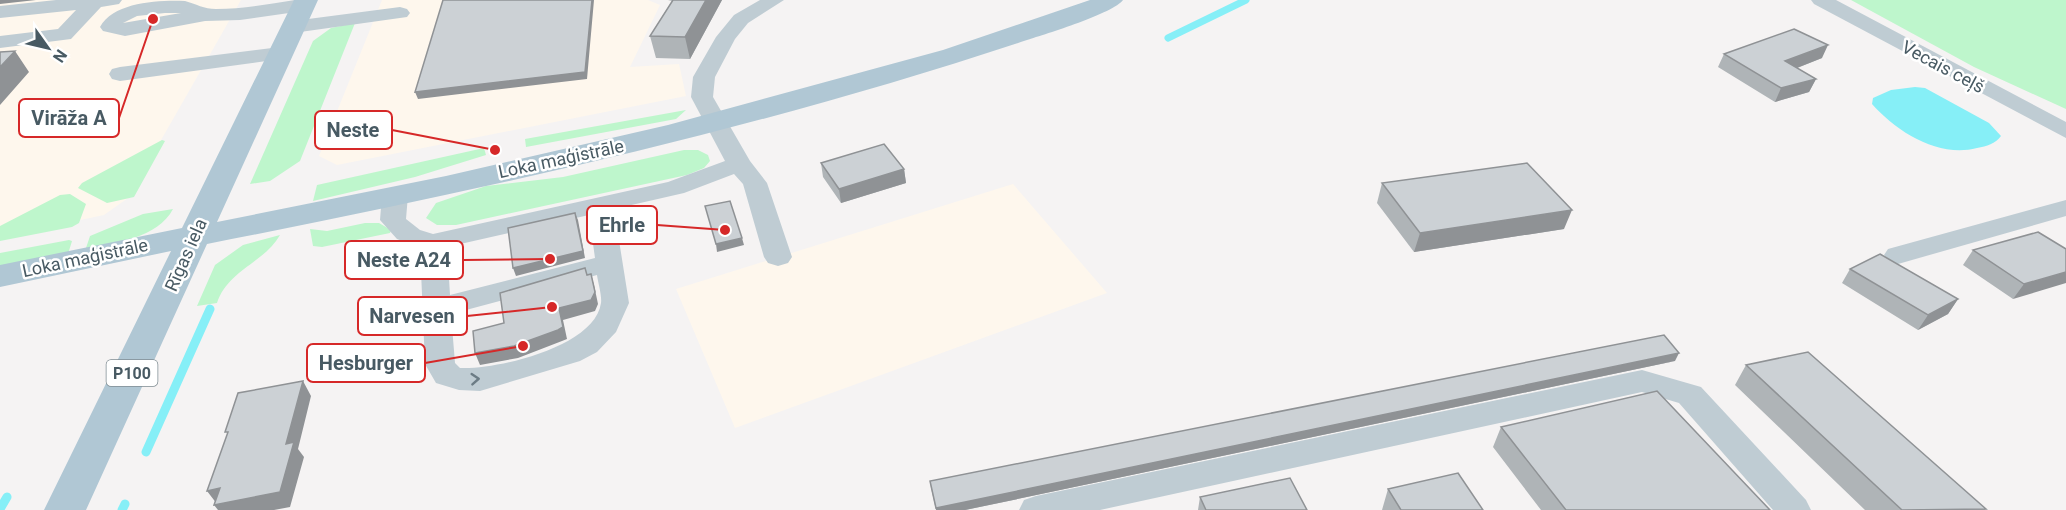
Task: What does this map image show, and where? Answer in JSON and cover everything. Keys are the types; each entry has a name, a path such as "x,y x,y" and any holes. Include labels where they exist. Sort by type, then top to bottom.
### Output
{"main road":[{"name":"Loka maģistrāle","path":"0,276 394,195 714,123 814,98 956,55 1111,0"},
{"name":"Rīgas iela","path":"65,510 301,11"}],"street":[{"path":"774,0 741,19 725,38 704,77 702,97 714,123 739,164 755,183 778,257"},
{"name":"Vecais ceļš","path":"1821,0 2066,131"},
{"path":"0,12 104,1"},
{"path":"0,42 64,35 104,1"},
{"path":"204,15 301,11 400,13"},
{"path":"120,74 280,53"},
{"path":"394,195 393,220 398,226 404,233 415,239 434,242 675,188 739,164"},
{"path":"434,242 440,364 447,375 459,379 480,380 569,354 587,345 606,325 615,303 600,205"},
{"path":"1898,255 2066,207"},
{"path":"438,317 611,274"},
{"path":"1036,510 1642,381 1690,395 1794,510"}],"shaded area":[{"path":"0,0 241,0 128,198 104,215 0,237"},
{"path":"382,0 648,0 660,5 630,67 679,64 686,96 337,165 319,156"},
{"path":"1013,184 1107,293 735,428 676,289"}],"green space":[{"path":"1851,0 2066,0 2066,109 1974,67"},
{"path":"355,23 300,161 270,181 250,184 313,41 331,28"},
{"path":"686,110 676,119 526,147 525,139"},
{"path":"162,140 165,141 134,197 107,203 78,188 82,183"},
{"path":"484,148 486,155 415,177 313,201 317,185"},
{"path":"684,150 698,150 708,155 710,161 704,168 687,175 456,225 437,225 426,218 436,203 486,186 563,177"},
{"path":"70,194 86,204 79,223 72,227 0,241 0,226 60,195"},
{"path":"173,209 157,227 146,233 122,242 85,251 90,236 143,214"},
{"path":"365,223 379,223 391,230 390,233 322,247 313,246 310,229 327,231"},
{"path":"280,235 265,253 229,282 217,303 197,306 215,265 243,245"},
{"path":"72,241 68,254 0,267 0,253"}],"water":[{"path":"1925,88 1989,123 2001,136 1990,144 1977,148 1962,150 1933,146 1906,133 1872,104 1873,98 1891,90"}],"building":[{"path":"443,0 592,0 585,72 415,92"},
{"path":"673,0 706,0 685,37 650,36"},
{"path":"1794,29 1828,45 1785,61 1816,79 1781,88 1724,54"},
{"path":"15,51 0,67 0,52"},
{"path":"884,144 904,169 839,189 821,163"},
{"path":"1527,163 1572,210 1420,233 1382,183"},
{"path":"730,201 742,238 716,244 705,206"},
{"path":"575,213 583,251 513,268 508,228"},
{"path":"2038,232 2066,249 2066,272 2024,284 1973,250"},
{"path":"1880,254 1958,299 1928,315 1850,269"},
{"path":"585,268 587,275 591,274 595,292 591,300 559,308 563,327 514,346 475,353 473,331 504,323 500,293"},
{"path":"1664,335 1679,353 936,508 930,481"},
{"path":"1808,352 1986,509 1902,510 1746,365"},
{"path":"303,381 286,444 294,442 280,492 214,505 220,488 207,491 228,432 225,432 238,393"},
{"path":"1657,391 1770,510 1566,510 1501,427"},
{"path":"1458,473 1483,510 1401,510 1388,489"},
{"path":"1290,478 1307,510 1206,510 1200,497"}],"waterway":[{"path":"1168,38 1246,0"},
{"path":"146,452 210,309"},
{"path":"0,509 7,497"},
{"path":"122,510 125,504"}],"place":[{"name":"Virāža A","path":"153,19"},
{"name":"Neste","path":"495,150"},
{"name":"Ehrle","path":"725,230"},
{"name":"Neste A24","path":"550,259"},
{"name":"Narvesen","path":"552,307"},
{"name":"Hesburger","path":"523,346"}]}
